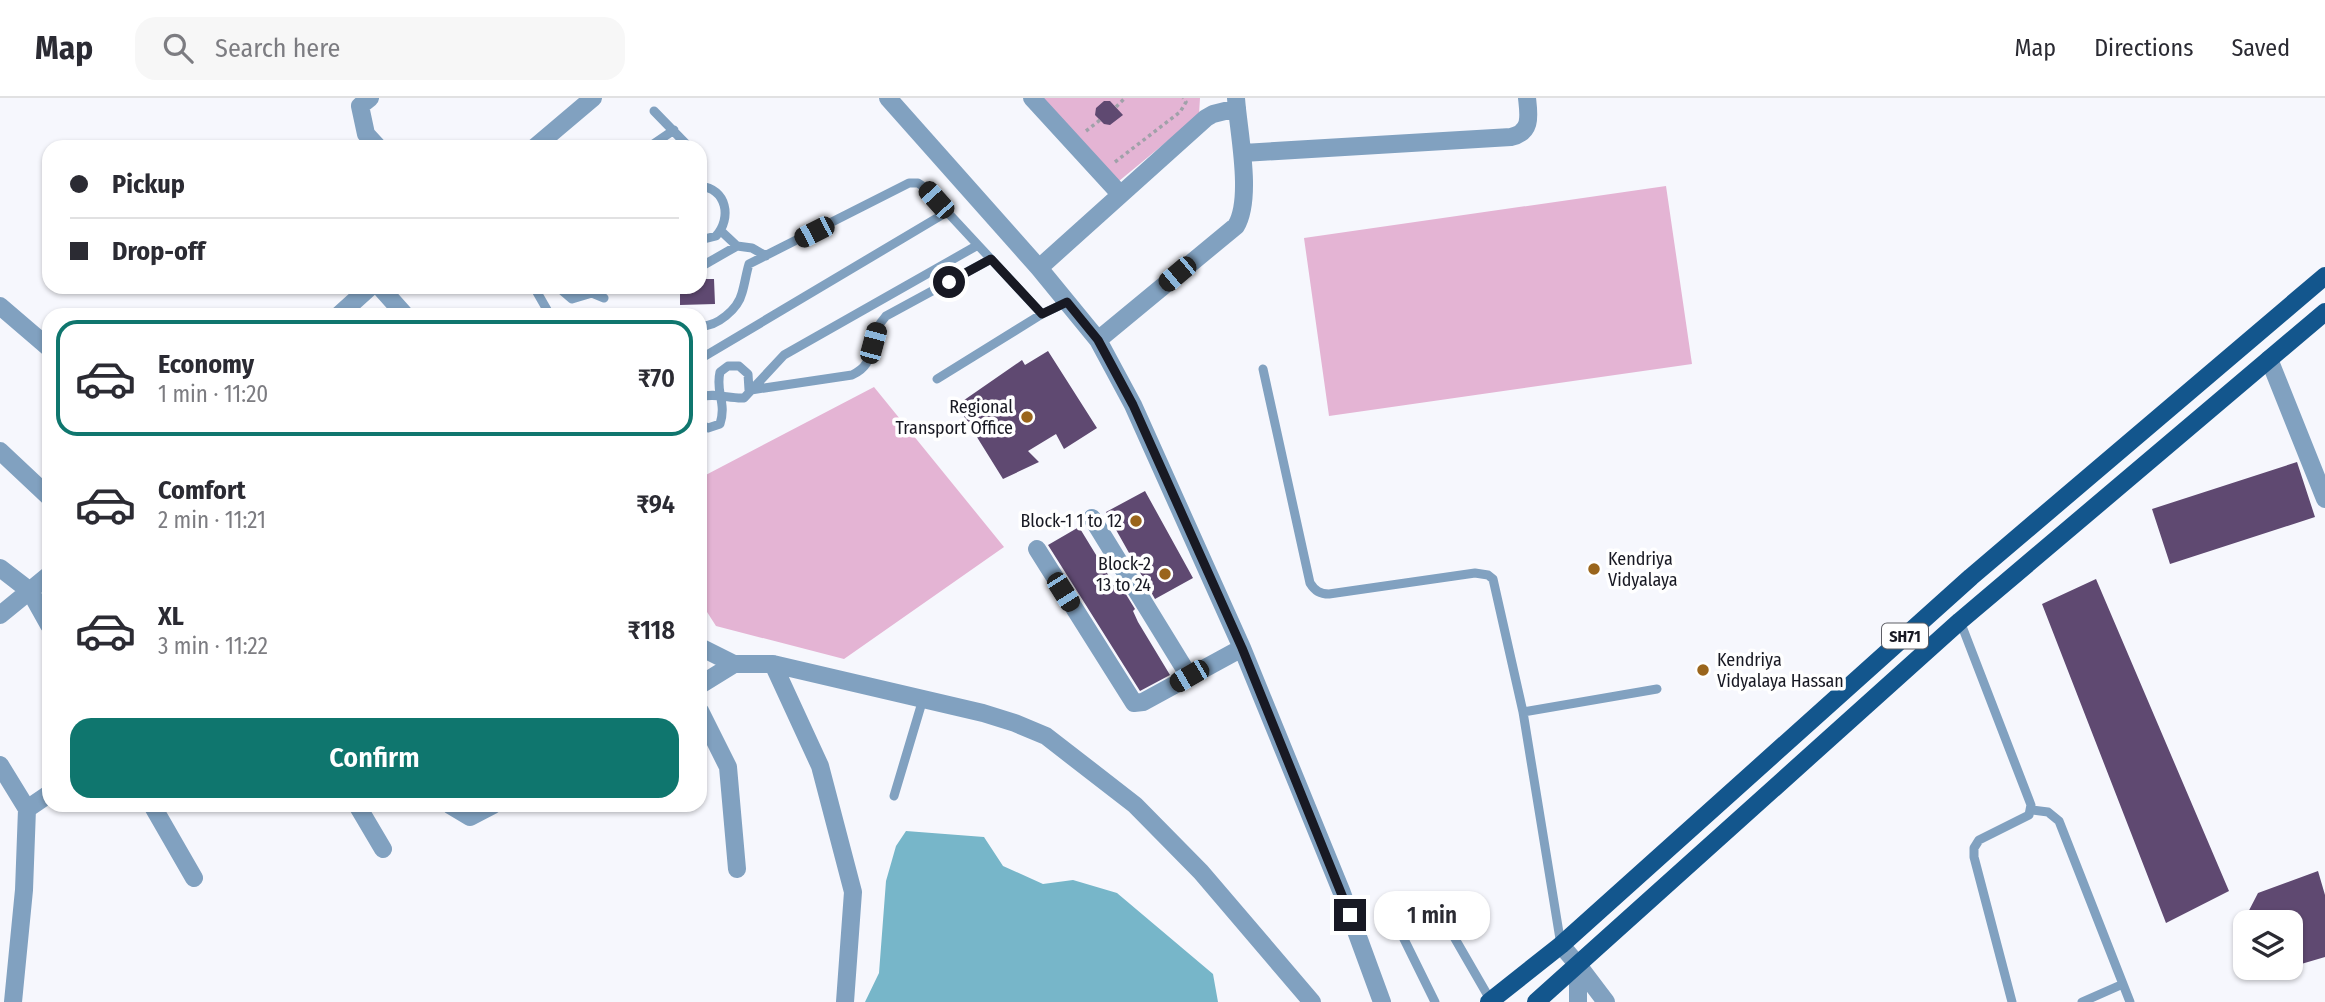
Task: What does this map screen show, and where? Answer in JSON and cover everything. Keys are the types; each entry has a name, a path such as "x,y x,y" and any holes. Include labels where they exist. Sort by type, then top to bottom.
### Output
{"main road":[{"name":"SH71","path":"1490,1001 1561,945 1944,601 2325,276"},
{"name":"SH71","path":"1536,1002 1960,621 2325,312"},
{"path":"1944,601 1960,621"}],"street":[{"path":"370,98 360,106 366,134 372,140"},
{"path":"543,140 593,98"},
{"path":"888,98 1039,268 1098,340 1133,405 1242,648 1342,893 1382,1002"},
{"path":"1032,98 1120,194"},
{"path":"1242,153 1511,137 1519,135 1528,123 1527,98"},
{"path":"1039,268 1206,118 1236,103 1242,153 1242,211 1236,226 1098,340"},
{"path":"347,308 362,294"},
{"path":"386,294 399,308"},
{"path":"0,306 42,342"},
{"path":"2269,359 2325,499"},
{"path":"0,451 42,490"},
{"path":"1092,518 1189,676"},
{"path":"1037,548 1130,700 1138,704 1242,648"},
{"path":"0,568 30,591 42,612"},
{"path":"0,615 42,581"},
{"path":"707,650 734,664 773,664 1015,723 1046,736 1135,805 1201,872 1312,1002"},
{"path":"707,681 734,664"},
{"path":"773,664 820,766 853,892 845,1002"},
{"path":"707,725 729,767 737,869"},
{"path":"0,765 27,809 24,890 13,1002"},
{"path":"27,809 42,799"},
{"path":"156,812 194,878"},
{"path":"361,812 383,849"},
{"path":"462,812 470,817 480,812"},
{"path":"1561,945 1606,1002"},
{"path":"1578,965 1578,1002"}],"lane":[{"path":"654,111 683,140"},
{"path":"659,140 674,130"},
{"path":"707,326 728,315 742,295 749,264 909,183 918,183 924,187 1042,314"},
{"path":"707,188 723,201 726,212 721,231 716,236 707,238"},
{"path":"707,355 947,212"},
{"path":"721,231 737,246 752,248 766,256"},
{"path":"707,263 737,246"},
{"path":"707,394 744,398 784,355 978,246"},
{"path":"750,390 852,375 864,369 876,329 886,316 991,259"},
{"path":"566,294 572,299 589,294"},
{"path":"594,294 604,298"},
{"path":"937,379 1042,314 1067,302"},
{"path":"707,428 720,424 725,409 717,383 720,372 728,366 738,366 748,374 750,390"},
{"path":"1263,369 1310,583 1314,590 1329,594 1475,573 1488,575 1496,585 1523,712 1561,945"},
{"path":"1960,621 2032,810"},
{"path":"1523,712 1657,690"},
{"path":"894,796 923,699"},
{"path":"2032,810 2048,812 2059,821 2130,1002"},
{"path":"2012,1002 1974,857 1974,848 1979,840 2029,815 2032,810"},
{"path":"1435,1002 1402,935 1405,922 1413,914 1427,908 1439,911 1490,1001"},
{"path":"2082,1002 2123,984"}],"path":[{"path":"1116,107 1125,98"},
{"path":"1109,155 1116,163 1180,112 1186,102 1183,98"},
{"path":"1093,139 1086,131 1100,120"}],"shaded area":[{"path":"1043,98 1200,98 1199,115 1119,181"},
{"path":"1666,186 1692,364 1329,416 1304,238"},
{"path":"874,387 1004,547 844,659 716,626 707,612 707,474"}],"water":[{"path":"906,831 984,837 1003,866 1043,884 1073,880 1117,893 1213,974 1218,1002 865,1002 879,973 886,881 896,846"}],"building":[{"path":"1104,101 1110,101 1123,115 1110,125 1104,124 1095,115 1096,108"},
{"path":"707,279 714,279 715,304 680,305 680,294 707,294"},
{"name":"Regional Transport Office","path":"1048,351 1097,428 1064,449 1056,434 1028,451 1039,462 1003,479 957,405 1022,360 1025,365"},
{"path":"2297,462 2315,517 2170,564 2152,509"},
{"path":"1145,491 1193,578 1155,599 1106,512"},
{"path":"1079,527 1115,586 1119,583 1135,609 1133,611 1138,622 1170,675 1140,691 1048,545"},
{"path":"2096,579 2229,891 2166,923 2042,604"},
{"path":"2318,871 2325,895 2325,957 2303,963 2303,910 2249,910 2258,893"}],"place":[{"name":"Regional Transport Office","path":"1027,417"},
{"name":"Block-1 1 to 12","path":"1136,521"},
{"name":"Kendriya Vidyalaya","path":"1594,569"},
{"name":"Block-2 13 to 24","path":"1165,574"},
{"name":"Kendriya Vidyalaya Hassan","path":"1703,670"}],"route":[{"path":"949,282 991,259 1042,314 1067,302 1098,340 1133,405 1221,600 1350,915"}]}
